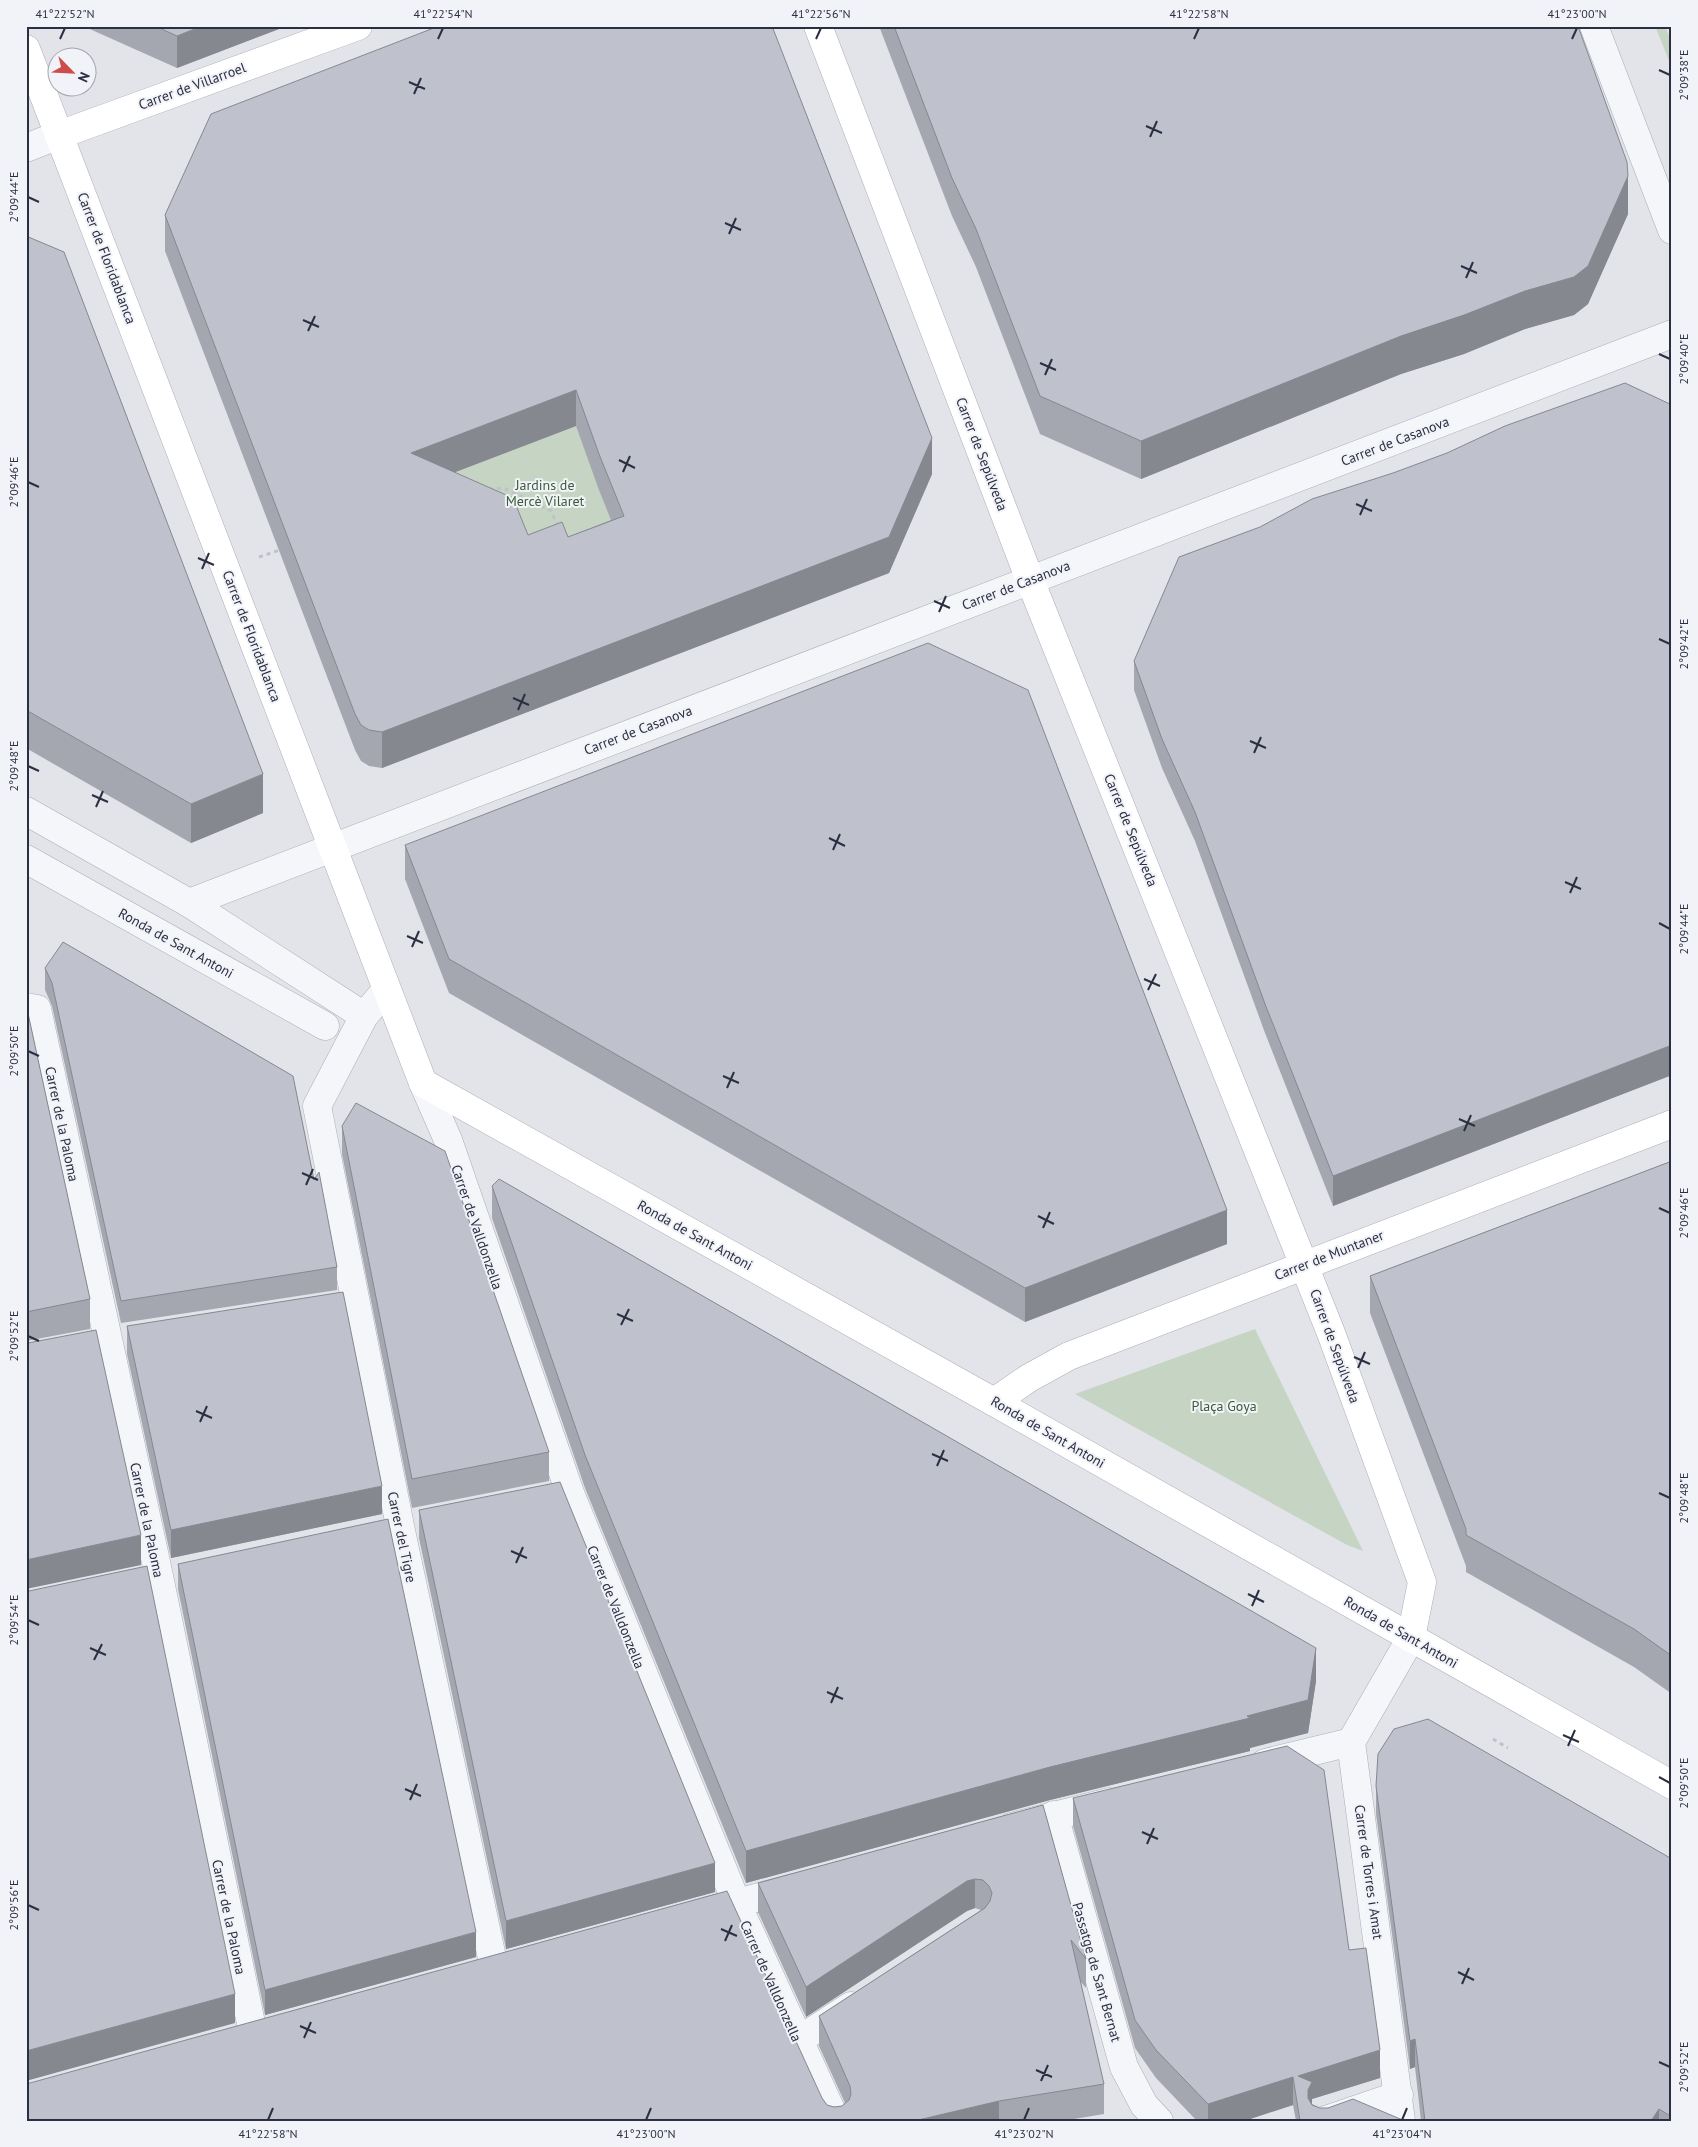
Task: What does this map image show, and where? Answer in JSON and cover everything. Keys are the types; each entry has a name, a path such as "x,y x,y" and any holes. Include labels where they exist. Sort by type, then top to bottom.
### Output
{"street":[{"name":"Carrer de Villarroel","path":"26,148 358,26"},
{"name":"Carrer de Sepúlveda","path":"818,26 1030,580 1304,1264 1422,1582 1411,1638"},
{"path":"1594,26 1672,230"},
{"name":"Carrer de Floridablanca","path":"26,49 423,1083"},
{"name":"Carrer de Casanova","path":"332,847 1672,334"},
{"path":"26,811 189,903 364,1016 386,990"},
{"path":"189,903 332,847"},
{"name":"Ronda de Sant Antoni","path":"26,859 325,1026"},
{"name":"Carrer de la Paloma","path":"31,1008 160,1576 253,2033"},
{"name":"Carrer del Tigre","path":"364,1016 317,1106 345,1305 400,1526 494,1967"},
{"name":"Ronda de Sant Antoni","path":"423,1083 994,1402 1672,1785"},
{"name":"Carrer de Valldonzella","path":"423,1083 448,1140 558,1496 737,1904 836,2121"},
{"name":"Carrer de Muntaner","path":"994,1402 1029,1378 1069,1356 1672,1124"},
{"path":"81,1346 138,1337"},
{"path":"371,1532 429,1520"},
{"path":"131,1582 188,1570"},
{"path":"1236,1770 1351,1742 1411,1638"},
{"name":"Carrer de Torres i Amat","path":"1351,1742 1400,2108"},
{"path":"987,1834 1131,1796"},
{"name":"Passatge de Sant Bernat","path":"1054,1815 1124,2067 1144,2105 1159,2121"},
{"path":"673,1920 814,1882"},
{"path":"466,1975 522,1960"},
{"path":"802,2038 868,1995"},
{"path":"224,2041 280,2026"},
{"path":"1322,2121 1400,2108"}],"path":[{"path":"487,489 504,488 551,511 559,529"},
{"path":"260,557 280,550"},
{"path":"1493,1739 1508,1748"}],"green space":[{"path":"1655,26 1665,26 1672,44 1672,68"},
{"name":"Jardins de Mercè Vilaret","path":"576,426 624,552 568,573 439,478"},
{"name":"Plaça Goya","path":"1255,1329 1363,1551 1347,1545 1075,1394"}],"building":[{"path":"155,26 202,26 177,36"},
{"path":"439,26 772,26 932,438 889,537 382,732 369,730 361,725 355,714 165,215 211,114","holes":["576,390 624,516 568,537 562,522 528,535 513,498 411,453"]},
{"path":"894,26 1578,26 1627,162 1628,176 1588,266 1574,277 1525,291 1464,315 1401,336 1141,441 1040,396 976,229 952,178"},
{"path":"26,236 64,252 263,774 191,804 26,710"},
{"path":"1625,383 1672,405 1672,1045 1333,1176 1265,1004 1195,812 1162,739 1134,661 1179,557 1260,527 1312,499 1393,473 1447,453 1505,426"},
{"path":"928,643 1028,690 1227,1210 1025,1288 449,959 405,845"},
{"path":"63,942 293,1076 314,1180 319,1172 337,1267 121,1301 52,983 45,968"},
{"path":"26,1004 90,1299 26,1312"},
{"path":"356,1103 445,1151 549,1452 412,1479 342,1126"},
{"path":"1672,1161 1672,1656 1634,1629 1466,1535 1466,1529 1370,1276"},
{"path":"499,1179 1316,1648 1308,1700 1247,1716 1250,1718 1050,1767 746,1851 585,1455 492,1186"},
{"path":"343,1292 382,1486 171,1530 127,1326"},
{"path":"96,1330 141,1535 26,1560 26,1343"},
{"path":"560,1482 715,1863 506,1921 419,1510"},
{"path":"388,1519 476,1932 265,1990 178,1564"},
{"path":"147,1566 235,1994 26,2051 26,1591"},
{"path":"1428,1719 1672,1859 1672,2117 1659,2109 1651,2121 1425,2121 1415,2039 1410,2041 1376,1786 1378,1754 1394,1729"},
{"path":"1287,1746 1324,1770 1349,1950 1366,1948 1380,2050 1298,2076 1312,2082 1308,2090 1308,2098 1312,2105 1328,2108 1353,2099 1405,2121 1300,2121 1293,2077 1208,2104 1156,2050 1135,2020 1073,1798"},
{"path":"1043,1805 1086,1959 1071,1940 1104,2084 999,2101 914,2121 26,2121 26,2083 727,1891 822,2098 827,2105 834,2107 842,2106 849,2100 851,2094 850,2086 819,2016 985,1908 990,1901 992,1893 989,1886 983,1880 967,1881 806,1987 758,1883"}]}
